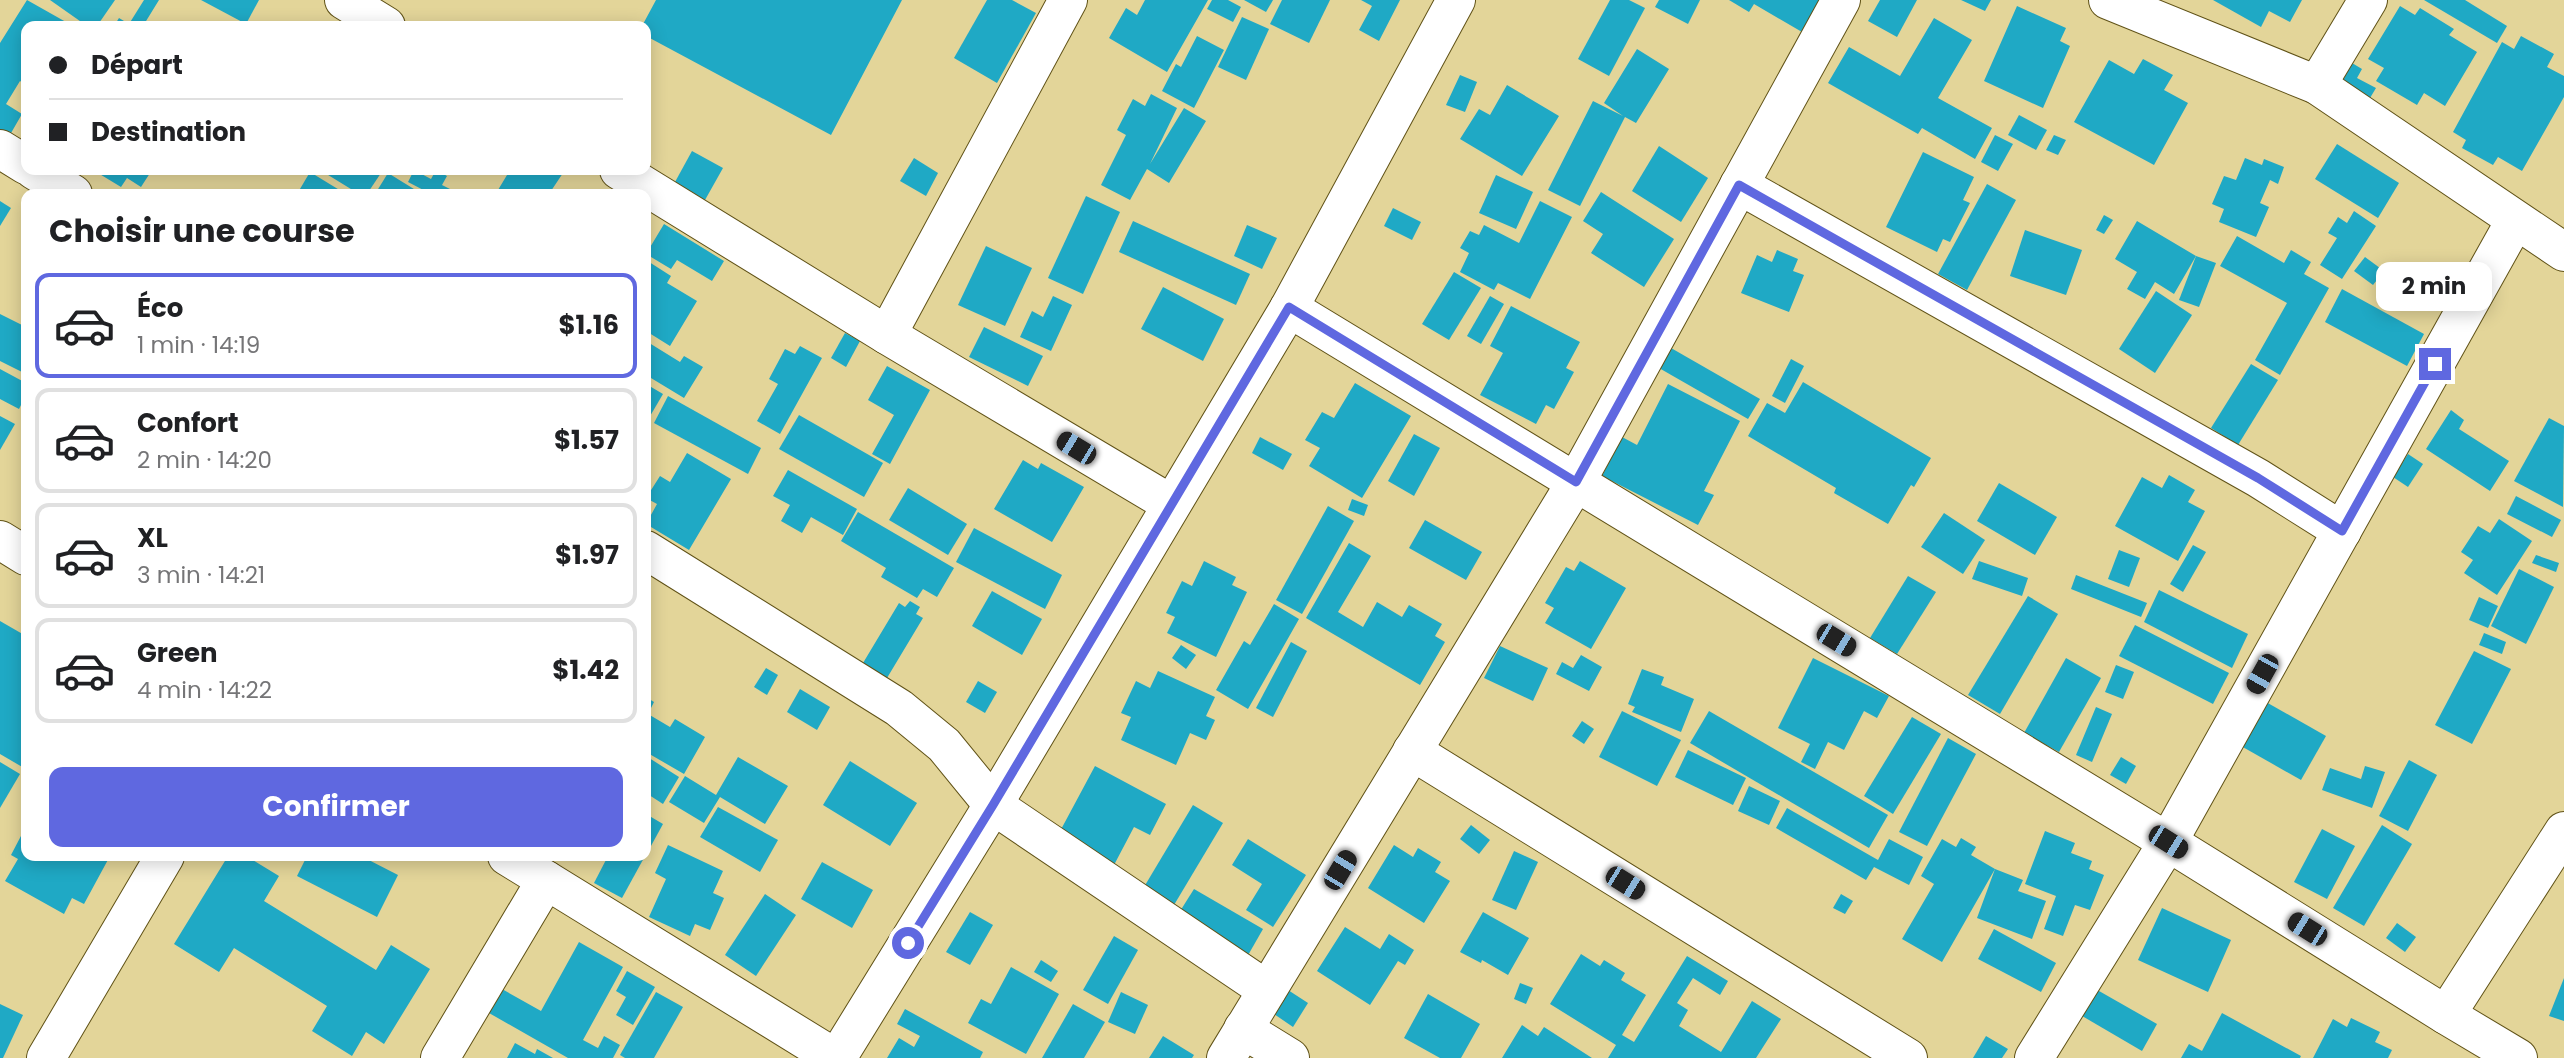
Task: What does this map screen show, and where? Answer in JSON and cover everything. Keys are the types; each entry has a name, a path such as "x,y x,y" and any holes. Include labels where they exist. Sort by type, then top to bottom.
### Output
{"street":[{"path":"344,0 378,21"},
{"path":"887,335 1068,0"},
{"path":"515,861 836,1058 993,805 1289,307 1456,0"},
{"path":"1290,1058 1235,1044 1576,482 1841,0"},
{"path":"2108,0 2316,85 2564,252"},
{"path":"2316,85 2368,0"},
{"path":"0,149 21,162"},
{"path":"42,175 65,189"},
{"path":"627,175 650,189"},
{"path":"1739,185 2258,478 2342,531"},
{"path":"651,190 887,335 1171,504"},
{"path":"2034,1058 2168,842 2515,221"},
{"path":"1289,307 2518,1058"},
{"path":"0,540 21,553"},
{"path":"651,553 899,708 944,745 993,805 1267,990"},
{"path":"1412,751 1908,1058"},
{"path":"2446,1015 2564,831"},
{"path":"46,1058 162,861"},
{"path":"440,1058 546,880"}],"building":[{"path":"27,0 64,21 21,21 21,82 6,104 21,116 7,140 0,135 0,43"},
{"path":"50,0 115,0 100,21 80,21"},
{"path":"144,0 159,0 146,21 131,21"},
{"path":"201,0 259,0 248,21 240,21"},
{"path":"656,0 902,0 831,135 651,39 651,21 645,21"},
{"path":"987,0 1012,0 1036,13 997,83 954,58"},
{"path":"1145,0 1208,0 1167,72 1109,38 1126,8 1137,15"},
{"path":"1212,0 1228,0 1241,7 1233,22 1207,9"},
{"path":"1244,0 1273,0 1266,12"},
{"path":"1282,0 1330,0 1309,43 1270,24"},
{"path":"1361,0 1400,0 1379,41 1359,30 1372,6"},
{"path":"1610,0 1629,0 1645,8 1609,76 1578,59"},
{"path":"1659,0 1700,0 1688,24 1655,7"},
{"path":"1729,0 1820,0 1802,32 1754,4 1749,12"},
{"path":"1880,0 1917,0 1897,37 1868,21"},
{"path":"1961,0 1991,0 1985,11"},
{"path":"2213,0 2302,0 2290,22 2269,11 2261,27"},
{"path":"2424,0 2465,0 2507,26 2497,43"},
{"path":"2017,6 2066,28 2060,41 2070,46 2043,108 1984,81"},
{"path":"2400,6 2415,15 2420,8 2454,29 2449,35 2477,52 2445,106 2424,93 2417,105 2376,81 2384,68 2368,59"},
{"path":"1242,17 1269,29 1246,80 1218,67"},
{"path":"1934,18 1972,40 1938,98 1992,128 1975,159 1922,128 1918,134 1828,83 1849,47 1900,76"},
{"path":"1197,36 1224,50 1194,108 1162,91 1176,64 1181,67"},
{"path":"2521,36 2554,54 2547,67 2564,76 2564,97 2522,171 2498,157 2493,165 2462,148 2466,140 2453,132 2502,42 2514,49"},
{"path":"1637,49 1669,69 1636,123 1625,117 1580,206 1548,190 1593,101 1623,116 1604,103"},
{"path":"2143,59 2173,75 2164,90 2188,103 2154,165 2074,122 2109,60 2134,74"},
{"path":"2352,63 2362,69 2357,78 2376,88 2370,98 2342,82"},
{"path":"1460,75 1477,82 1465,112 1446,105"},
{"path":"1507,85 1559,116 1522,176 1460,139 1479,109 1490,115"},
{"path":"1151,94 1177,108 1150,164 1184,108 1206,121 1169,183 1147,169 1130,200 1101,185 1126,135 1117,130 1133,99 1145,106"},
{"path":"2019,115 2047,130 2036,150 2008,135"},
{"path":"1995,135 2013,144 1998,171 1981,162"},
{"path":"2054,135 2066,140 2058,155 2046,150"},
{"path":"2337,144 2399,183 2378,218 2315,179"},
{"path":"1659,146 1708,178 1681,222 1632,191"},
{"path":"692,151 723,168 705,200 675,182"},
{"path":"1923,152 1974,177 1963,200 1970,203 1950,242 1943,239 1937,252 1886,227"},
{"path":"914,158 938,173 926,196 900,181"},
{"path":"2245,158 2262,165 2264,159 2284,167 2278,184 2270,180 2260,203 2269,207 2256,237 2219,222 2224,209 2212,204 2224,176 2236,180"},
{"path":"101,175 149,175 141,187 127,178 121,187"},
{"path":"308,175 315,175 338,189 300,189"},
{"path":"328,175 380,175 370,189 351,189"},
{"path":"387,175 391,175 414,189 378,189"},
{"path":"412,175 423,175 431,179 433,175 445,175 442,185 450,189 421,189 408,182"},
{"path":"507,175 562,175 552,189 499,189"},
{"path":"1496,175 1533,192 1516,229 1479,213"},
{"path":"1987,184 2016,200 1967,290 1938,274"},
{"path":"1601,192 1674,239 1644,287 1591,253 1603,234 1583,221"},
{"path":"1086,196 1120,212 1083,294 1048,278"},
{"path":"0,201 11,208 0,226"},
{"path":"1540,201 1572,217 1530,299 1498,283 1494,290 1460,272 1469,253 1460,248 1470,231 1479,235 1484,225 1519,243"},
{"path":"1393,208 1421,222 1412,240 1384,226"},
{"path":"2354,211 2376,226 2342,279 2320,265 2337,238 2328,233 2338,217 2347,223"},
{"path":"2104,215 2113,220 2104,234 2096,230"},
{"path":"1133,221 1250,274 1236,305 1119,252"},
{"path":"2137,221 2196,256 2174,294 2155,282 2145,299 2127,289 2137,272 2115,259"},
{"path":"664,224 724,261 712,281 677,260 671,269 651,257 651,246"},
{"path":"1247,225 1277,238 1262,269 1234,256"},
{"path":"2025,230 2082,250 2066,295 2010,276"},
{"path":"2237,236 2284,263 2291,250 2311,262 2304,274 2329,288 2280,375 2255,360 2287,303 2220,266"},
{"path":"986,246 1032,268 1005,326 958,305"},
{"path":"1777,250 1798,259 1793,271 1804,275 1789,312 1741,293 1757,255 1772,262"},
{"path":"2196,256 2216,263 2199,307 2179,300"},
{"path":"2365,257 2384,271 2373,285 2354,271"},
{"path":"651,263 671,276 667,283 697,301 670,346 651,334"},
{"path":"1454,272 1481,288 1449,340 1422,324"},
{"path":"1163,287 1224,319 1203,361 1141,329"},
{"path":"2342,289 2424,334 2407,366 2325,322"},
{"path":"2156,291 2192,315 2155,373 2119,349"},
{"path":"1053,296 1072,305 1051,351 1020,337 1032,311 1043,317"},
{"path":"1490,296 1504,304 1481,344 1467,336"},
{"path":"1511,306 1580,342 1566,368 1574,372 1554,409 1546,405 1536,424 1480,395 1503,353 1490,346"},
{"path":"0,314 21,324 21,372 0,361"},
{"path":"984,327 1043,356 1028,386 969,357"},
{"path":"845,333 860,341 846,367 831,358"},
{"path":"651,344 680,362 684,356 703,367 684,398 651,378"},
{"path":"800,346 822,358 780,434 757,421 778,384 769,379 785,349 795,354"},
{"path":"1671,348 1760,399 1748,419 1659,368"},
{"path":"1791,359 1804,366 1785,403 1772,396"},
{"path":"2251,364 2278,380 2238,445 2211,428"},
{"path":"887,366 930,390 890,464 872,454 894,415 868,400"},
{"path":"0,369 21,380 21,405 19,409 0,399"},
{"path":"1803,382 1931,458 1888,524 1834,493 1836,488 1748,436 1767,403 1785,413"},
{"path":"1355,383 1411,416 1362,498 1309,466 1320,448 1305,440 1322,412 1334,418"},
{"path":"1668,384 1740,421 1704,491 1714,495 1698,525 1602,476 1622,437 1637,445"},
{"path":"651,387 663,394 651,414"},
{"path":"668,396 761,448 748,474 654,423"},
{"path":"2451,410 2464,420 2459,429 2509,461 2490,491 2426,449"},
{"path":"799,415 883,463 864,497 779,449"},
{"path":"0,416 15,424 0,450"},
{"path":"2549,418 2564,426 2563,507 2514,481"},
{"path":"1414,434 1440,448 1414,496 1388,481"},
{"path":"1260,437 1292,454 1283,470 1252,453"},
{"path":"687,453 731,479 689,550 651,527 651,515 657,504 651,501 651,490 660,476 670,482"},
{"path":"2408,454 2423,464 2408,487 2393,477"},
{"path":"1023,460 1038,469 1041,463 1084,487 1052,542 994,509"},
{"path":"788,470 857,509 843,535 811,517 802,533 781,521 790,505 773,496"},
{"path":"2169,475 2195,490 2188,502 2205,511 2178,561 2115,526 2142,477 2162,488"},
{"path":"1999,483 2057,517 2035,555 1977,521"},
{"path":"908,488 967,524 948,555 889,520"},
{"path":"2516,496 2561,520 2552,537 2507,514"},
{"path":"1352,499 1368,505 1364,516 1348,510"},
{"path":"1328,506 1354,521 1302,614 1276,600"},
{"path":"858,512 954,568 937,597 923,589 917,598 881,577 886,568 841,541"},
{"path":"1944,513 1985,540 1963,574 1921,547"},
{"path":"2499,519 2532,541 2497,595 2464,573 2473,560 2461,552 2478,526 2490,533"},
{"path":"1425,520 1482,552 1466,580 1409,548"},
{"path":"974,528 1062,575 1045,609 956,562"},
{"path":"1349,543 1371,556 1338,612 1363,627 1377,602 1402,617 1409,605 1442,624 1435,636 1445,642 1420,685 1306,618"},
{"path":"2193,545 2206,552 2183,592 2170,584"},
{"path":"2119,550 2140,558 2129,587 2108,579"},
{"path":"2536,555 2559,563 2556,572 2532,563"},
{"path":"1204,561 1236,577 1232,585 1247,592 1216,657 1167,633 1175,617 1166,613 1182,581 1192,586"},
{"path":"1580,561 1626,588 1591,649 1545,623 1554,608 1545,603 1566,567 1574,571"},
{"path":"1979,561 2028,578 2022,596 1972,579"},
{"path":"2519,569 2554,587 2526,644 2491,626"},
{"path":"2076,575 2147,603 2141,617 2071,589"},
{"path":"1908,576 1936,592 1897,654 1870,638"},
{"path":"2159,590 2248,634 2232,668 2144,622"},
{"path":"992,591 1042,619 1022,655 972,626"},
{"path":"2028,596 2058,614 2000,714 1968,695"},
{"path":"2479,597 2498,606 2488,628 2469,620"},
{"path":"910,601 920,607 916,614 923,618 887,678 863,663 899,603 905,607"},
{"path":"1274,604 1299,619 1248,709 1216,690 1244,641 1250,645"},
{"path":"0,621 21,633 21,766 0,754"},
{"path":"2135,625 2229,673 2213,704 2119,656"},
{"path":"2484,633 2506,642 2502,654 2479,645"},
{"path":"1291,642 1307,651 1273,717 1256,708"},
{"path":"1181,645 1196,655 1186,669 1172,658"},
{"path":"1500,646 1548,668 1533,701 1484,678"},
{"path":"2474,651 2511,669 2472,744 2435,725"},
{"path":"1581,655 1602,667 1589,691 1556,674 1562,662 1573,668"},
{"path":"1813,658 1889,696 1877,718 1864,711 1844,750 1828,742 1815,769 1801,762 1810,744 1778,728"},
{"path":"2066,658 2101,678 2059,752 2024,733"},
{"path":"2116,665 2134,672 2123,699 2105,692"},
{"path":"766,668 778,675 767,695 754,687"},
{"path":"1642,669 1664,677 1661,685 1694,699 1681,732 1632,712 1635,707 1628,704"},
{"path":"1158,671 1215,697 1206,716 1215,720 1206,740 1190,733 1176,765 1121,740 1131,717 1121,713 1136,681 1150,688"},
{"path":"978,681 997,692 985,713 966,702"},
{"path":"800,689 830,707 817,730 787,712"},
{"path":"2266,702 2326,736 2301,780 2241,746"},
{"path":"2096,707 2112,714 2092,762 2076,755"},
{"path":"1622,711 1681,740 1657,786 1599,757"},
{"path":"1709,711 1888,815 1869,848 1690,743"},
{"path":"651,716 670,727 675,719 705,737 684,774 651,755"},
{"path":"1912,717 1941,734 1893,814 1864,796"},
{"path":"1582,721 1594,729 1584,744 1572,736"},
{"path":"1948,738 1976,754 1927,846 1899,832"},
{"path":"1688,750 1746,778 1733,805 1675,777"},
{"path":"738,757 788,786 765,824 720,797 704,823 669,802 685,776 716,795"},
{"path":"2121,757 2136,766 2126,784 2110,775"},
{"path":"651,759 679,777 663,804 651,796"},
{"path":"2409,760 2437,775 2408,831 2379,816"},
{"path":"850,761 917,803 890,846 823,805"},
{"path":"0,762 20,774 0,808"},
{"path":"1095,766 1166,804 1150,835 1134,827 1114,865 1058,835"},
{"path":"2365,766 2385,772 2372,808 2322,790 2330,768 2361,779"},
{"path":"1749,786 1780,801 1769,825 1738,811"},
{"path":"1193,805 1223,823 1174,905 1144,887"},
{"path":"718,807 778,840 760,872 700,837"},
{"path":"1787,808 1878,860 1889,839 1923,857 1909,885 1874,867 1866,880 1776,828"},
{"path":"651,817 663,824 651,846"},
{"path":"1471,825 1490,840 1479,854 1460,839"},
{"path":"2382,825 2412,844 2364,926 2333,908"},
{"path":"2322,829 2355,846 2327,899 2294,882"},
{"path":"2045,831 2075,843 2071,853 2092,861 2089,869 2104,875 2090,910 2075,905 2063,936 2044,929 2056,896 2025,884"},
{"path":"21,836 21,861 107,861 84,904 72,898 64,914 5,881 18,859 11,855"},
{"path":"1961,838 1976,847 1971,855 1995,869 1942,962 1902,939 1934,884 1921,876 1942,839 1956,847"},
{"path":"1248,839 1306,875 1273,927 1246,910 1262,884 1232,865"},
{"path":"668,845 723,871 713,893 724,898 710,930 695,924 690,936 649,917 666,879 655,873"},
{"path":"1394,845 1413,857 1418,848 1441,862 1435,872 1450,881 1424,923 1368,888"},
{"path":"1514,851 1538,862 1516,910 1492,900"},
{"path":"225,861 254,861 279,876 264,901 376,970 391,945 430,969 384,1044 366,1032 352,1056 312,1031 327,1006 234,948 219,972 174,944"},
{"path":"304,861 371,861 398,875 377,917 297,876"},
{"path":"605,861 642,861 622,898 594,883"},
{"path":"822,862 873,890 852,928 801,899"},
{"path":"1995,869 2023,880 2018,891 2046,901 2032,939 1977,918"},
{"path":"1194,889 1263,929 1247,957 1177,916"},
{"path":"765,894 796,915 756,976 725,955"},
{"path":"1841,894 1853,901 1845,914 1833,908"},
{"path":"2162,908 2231,940 2208,992 2138,960"},
{"path":"970,912 993,925 970,965 946,952"},
{"path":"1483,912 1529,938 1508,975 1482,960 1481,963 1460,952"},
{"path":"2397,923 2416,937 2405,952 2386,938"},
{"path":"1345,927 1380,949 1389,934 1414,950 1405,965 1398,961 1370,1005 1317,971"},
{"path":"1994,929 2056,963 2041,992 1978,959"},
{"path":"1114,936 1138,950 1108,1004 1083,990"},
{"path":"579,942 623,967 583,1040 598,1048 604,1036 620,1045 613,1058 568,1058 489,1013 502,989 541,1011"},
{"path":"1581,954 1600,966 1604,960 1625,973 1621,980 1646,995 1622,1035 1634,1042 1687,956 1728,981 1720,995 1693,978 1677,1003 1688,1010 1679,1026 1721,1052 1752,1001 1781,1019 1756,1058 1608,1058 1616,1045 1550,1004"},
{"path":"1041,960 1058,971 1051,982 1034,972"},
{"path":"1011,967 1059,994 1026,1054 968,1023 981,999 991,1004"},
{"path":"627,971 655,987 633,1025 616,1015 626,997 616,991"},
{"path":"2564,978 2564,1021 2549,1016"},
{"path":"1520,983 1533,988 1526,1004 1514,999"},
{"path":"2092,987 2157,1024 2142,1051 2077,1013"},
{"path":"1288,990 1308,1003 1293,1027 1274,1014"},
{"path":"656,992 683,1007 654,1058 625,1058 620,1055"},
{"path":"1121,992 1148,1005 1135,1034 1108,1022"},
{"path":"1428,994 1480,1024 1461,1058 1440,1058 1404,1038"},
{"path":"0,1004 23,1015 3,1058 0,1058"},
{"path":"1073,1004 1105,1022 1084,1058 1042,1058"},
{"path":"905,1009 983,1052 980,1058 887,1058 899,1038 914,1047 920,1036 897,1024"},
{"path":"2222,1013 2301,1056 2300,1058 2181,1058 2189,1044 2202,1051"},
{"path":"2351,1018 2380,1032 2375,1042 2392,1050 2388,1058 2313,1058 2333,1019 2347,1027"},
{"path":"1522,1025 1538,1036 1544,1027 1592,1058 1502,1058"},
{"path":"1163,1036 1194,1055 1192,1058 1149,1058"},
{"path":"1986,1036 2008,1049 2002,1058 1973,1058"},
{"path":"515,1043 535,1054 537,1049 553,1058 507,1058"}],"route":[{"path":"908,943 1289,307 1576,482 1739,185 2258,478 2342,531 2435,364"}]}
